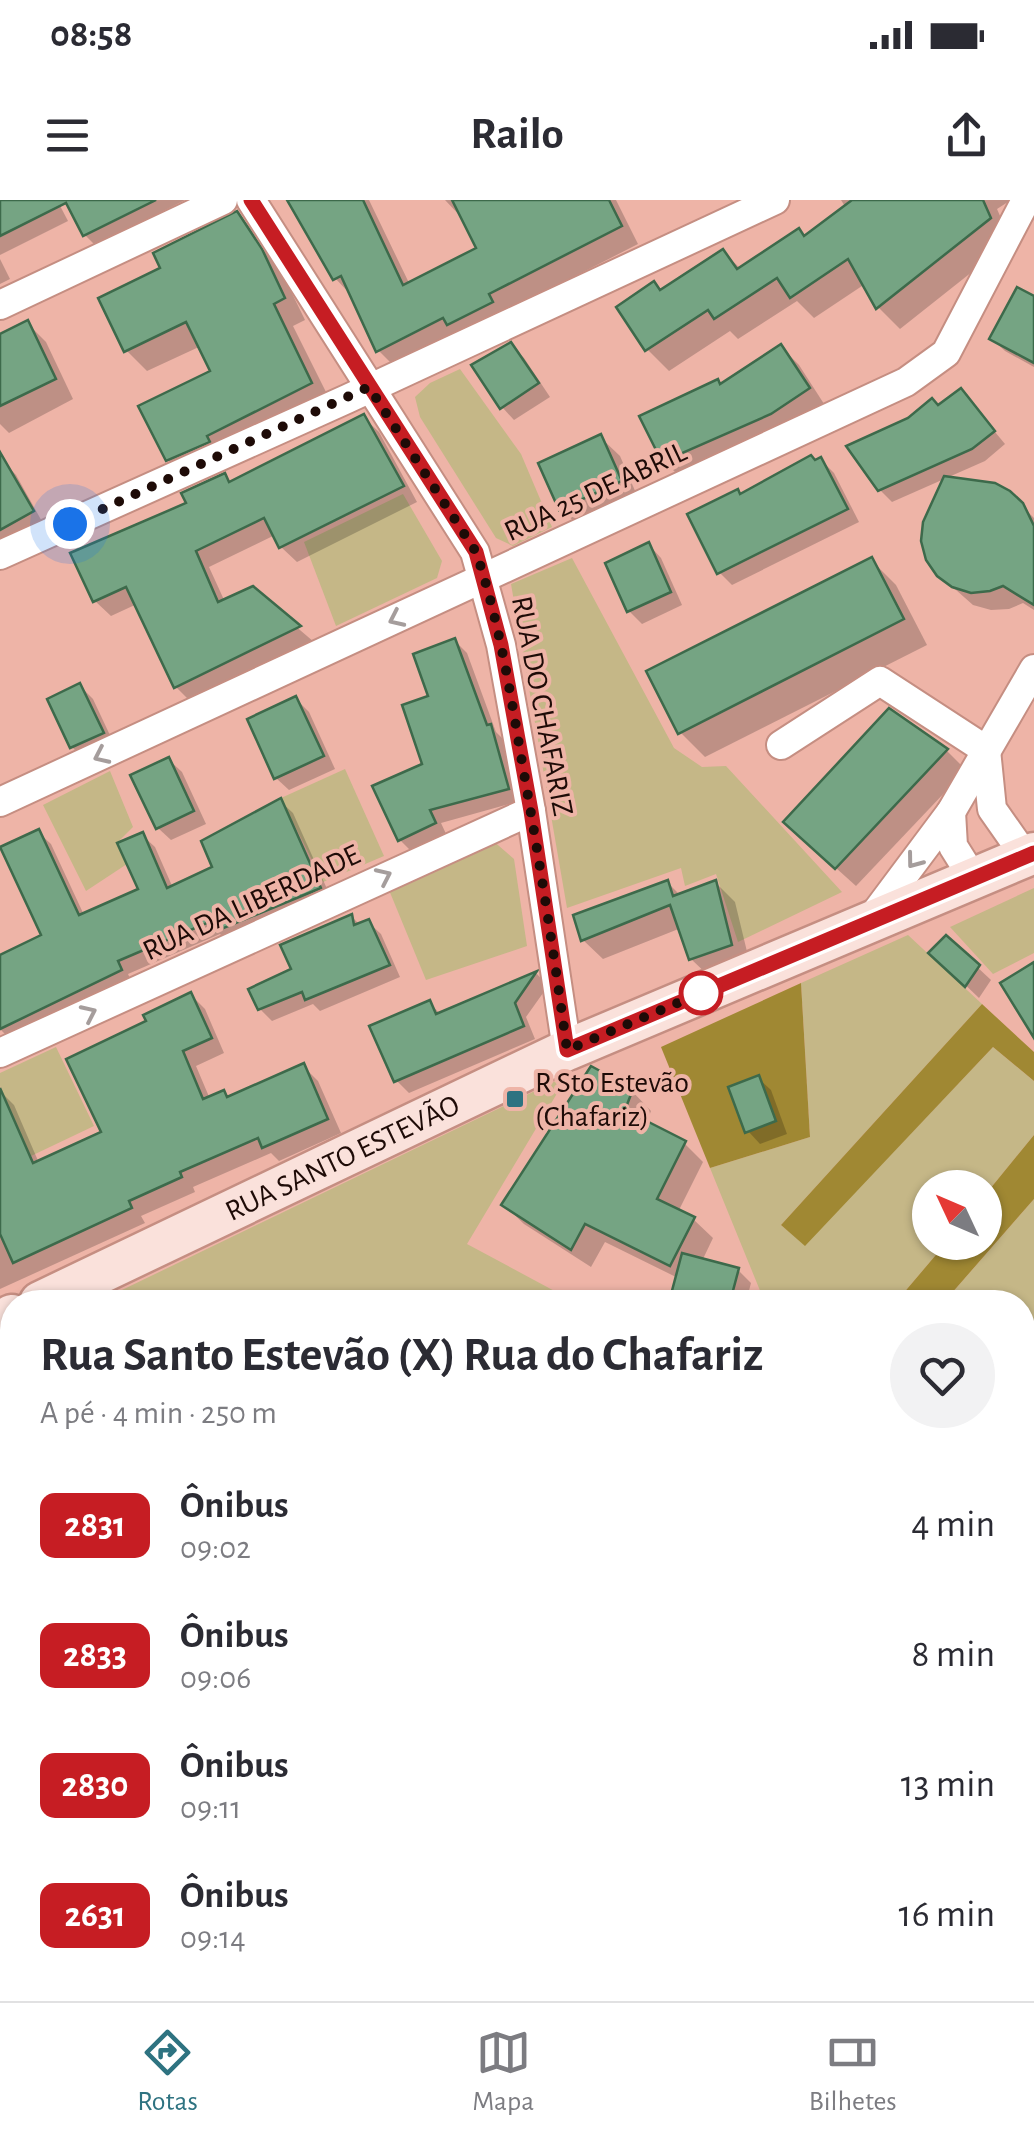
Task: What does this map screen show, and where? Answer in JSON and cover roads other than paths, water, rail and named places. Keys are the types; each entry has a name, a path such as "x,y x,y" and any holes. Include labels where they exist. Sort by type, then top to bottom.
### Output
{"street":[{"path":"0,305 223,200"},
{"name":"RUA DO CHAFARIZ","path":"251,200 476,552 501,645 567,1050"},
{"path":"0,555 776,200"},
{"name":"RUA 25 DE ABRIL","path":"0,802 906,382 946,353 1026,200"},
{"path":"869,922 951,812 1034,669"},
{"path":"780,745 880,682 986,750"},
{"path":"986,750 992,809 1030,854"},
{"name":"RUA DA LIBERDADE","path":"0,1054 531,811"},
{"path":"951,812 953,846 973,878"},
{"name":"RUA SANTO ESTEVÃO","path":"65,1290 567,1050 1030,854"}],"place":[{"name":"R Sto Estevão (Chafariz)","path":"515,1099"}]}
